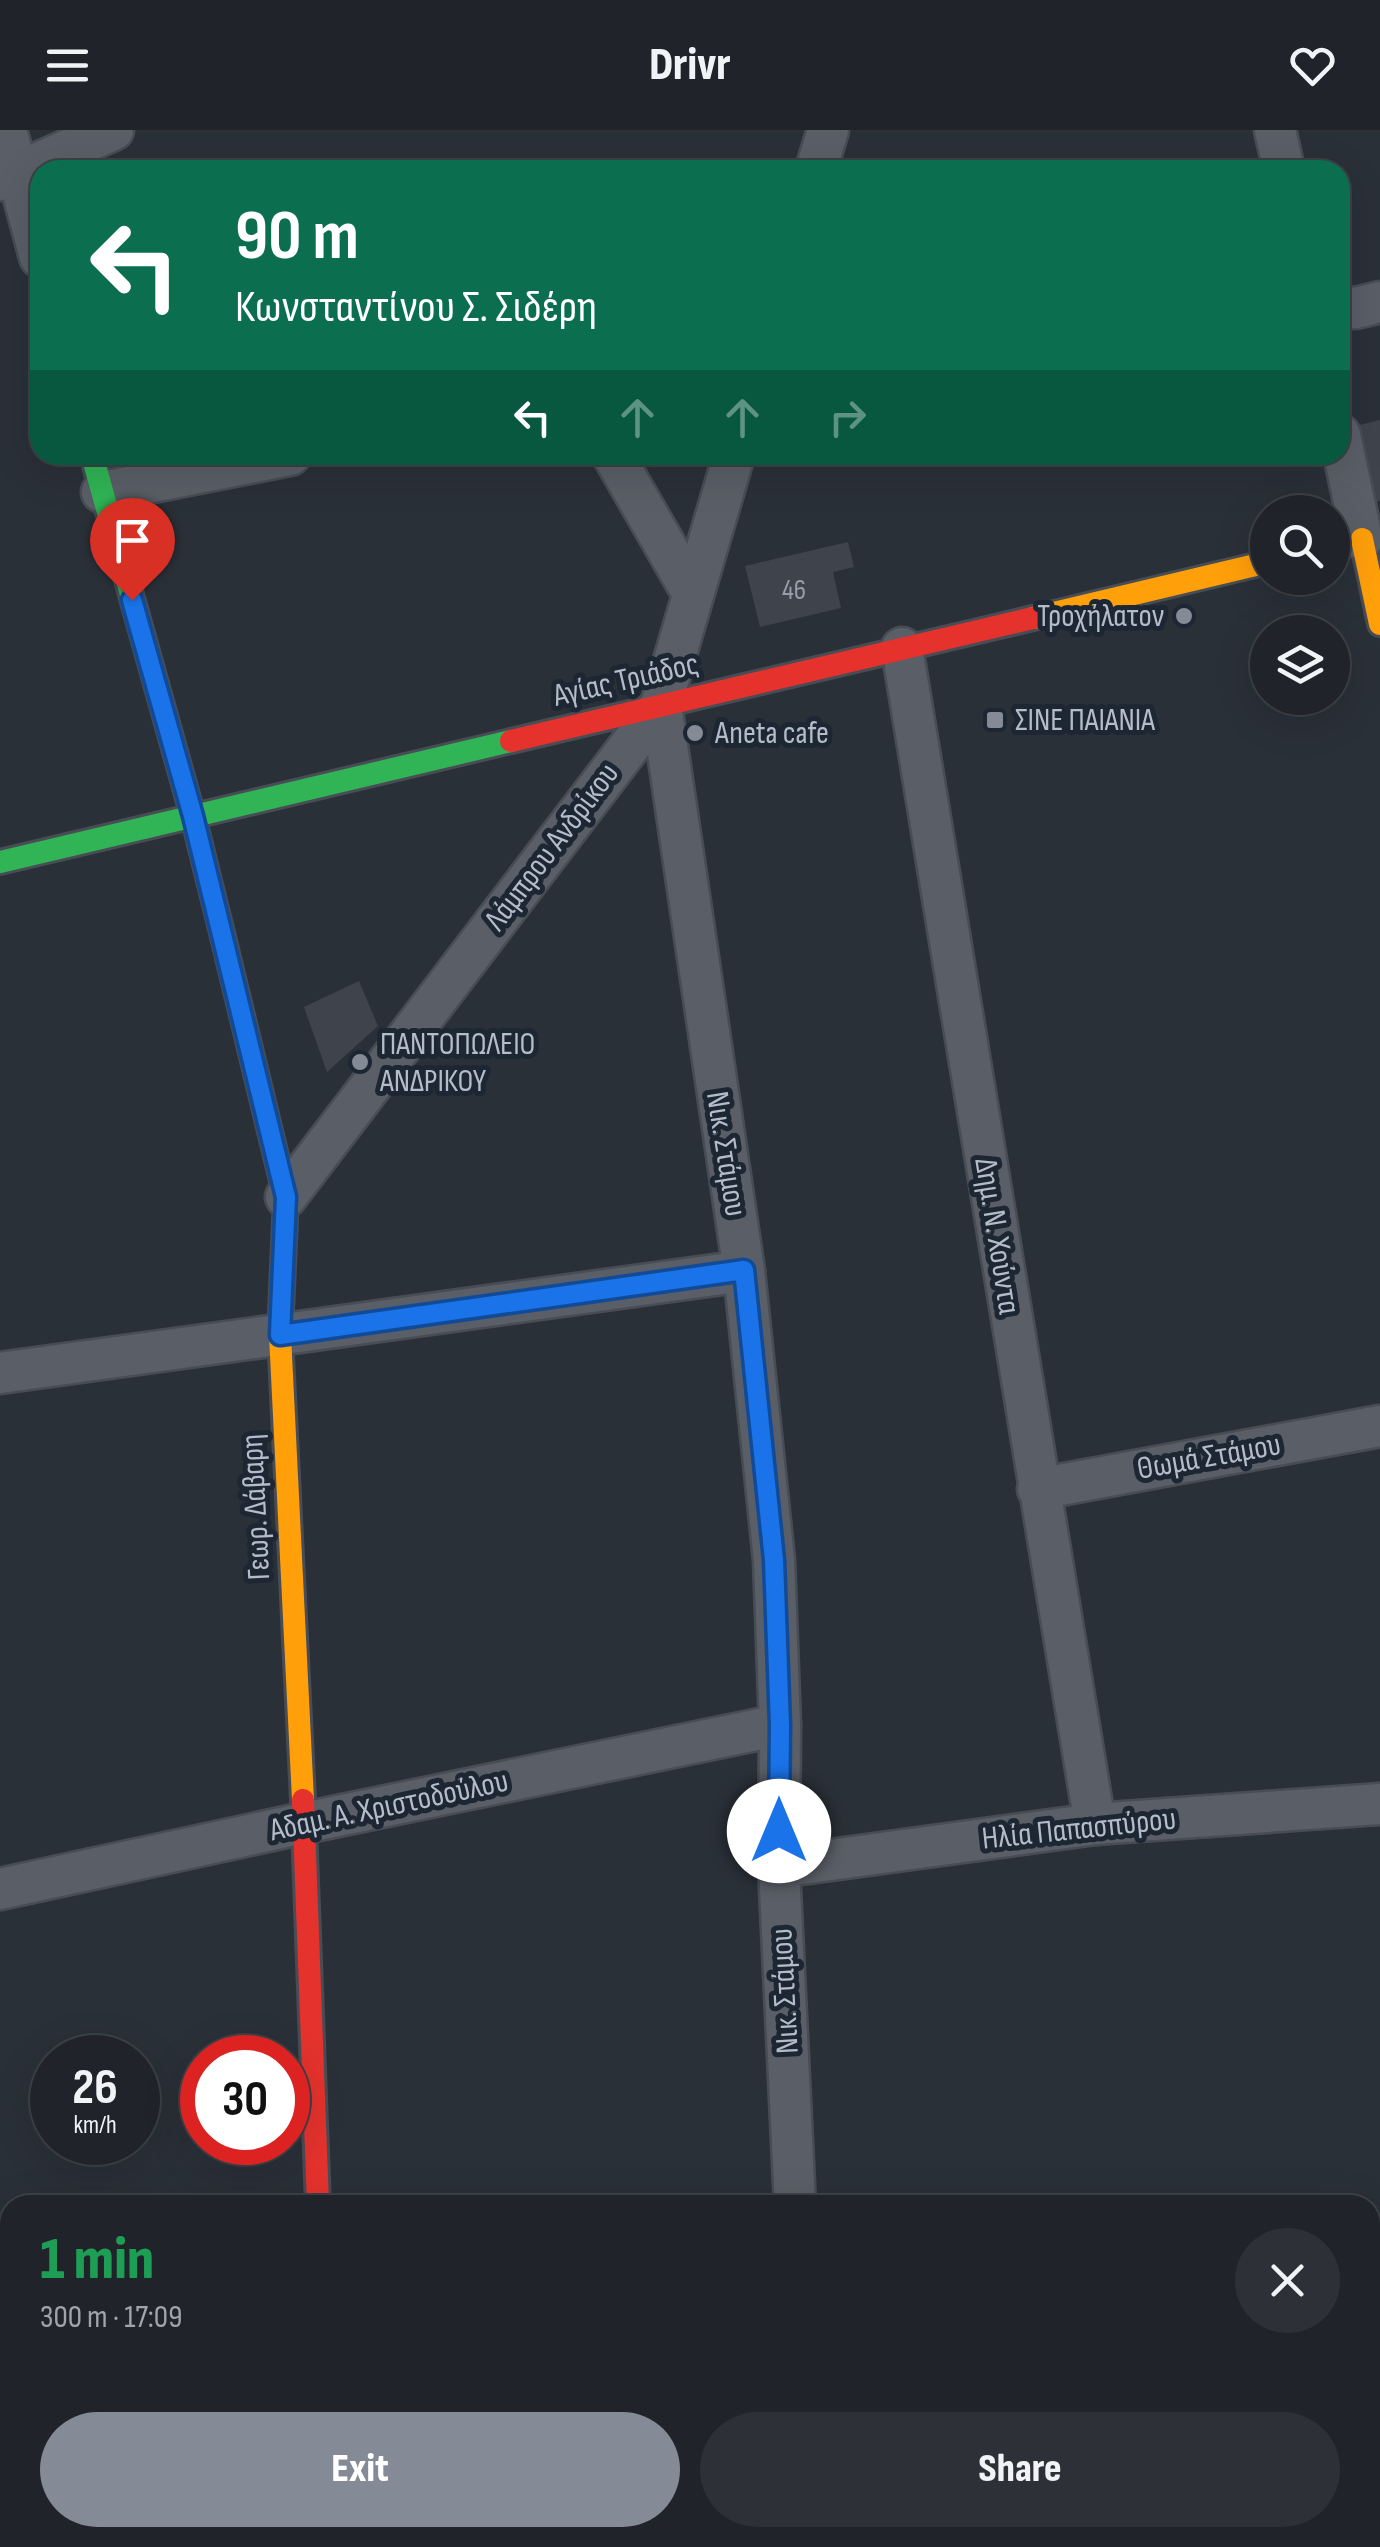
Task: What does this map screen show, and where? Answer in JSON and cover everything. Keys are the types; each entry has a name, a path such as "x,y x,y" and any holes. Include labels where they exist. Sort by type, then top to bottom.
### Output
{"street":[{"path":"6,130 9,177 30,231"},
{"path":"47,160 113,130"},
{"path":"819,160 828,130"},
{"path":"1276,130 1282,160"},
{"path":"1350,308 1380,302"},
{"path":"97,473 183,465"},
{"path":"618,465 693,594"},
{"name":"Λάμπρου Ανδρίκου","path":"286,1197 661,705 731,465"},
{"path":"1347,465 1380,624"},
{"name":"Γεωρ. Δάβαρη","path":"97,473 193,816 286,1197 280,1335 318,2195"},
{"name":"Αγίας Τριάδος","path":"0,862 1250,566"},
{"name":"Δημ. Ν. Χούντα","path":"902,648 1095,1824"},
{"name":"Νικ. Στάμου","path":"661,705 744,1270 774,1560 780,1725 779,1867 795,2195"},
{"path":"0,1374 744,1270"},
{"name":"Θωμά Στάμου","path":"1038,1488 1380,1426"},
{"name":"Αδαμ. Α. Χριστοδούλου","path":"0,1890 780,1725"},
{"name":"Ηλία Παπασπύρου","path":"779,1867 1095,1824 1380,1804"}],"building":[{"path":"1380,420 1380,501 1375,502 1359,425"},
{"path":"848,542 854,567 833,572 841,608 760,627 745,566"},
{"path":"359,981 378,1026 327,1072 304,1007"}],"traffic: fast":[{"path":"95,465 223,937"},
{"path":"0,862 511,741"}],"traffic: slow":[{"path":"1362,539 1380,624"},
{"path":"1033,618 1250,566"},
{"path":"223,937 286,1197 280,1335 303,1800"}],"traffic: jam":[{"path":"511,741 1033,618"},
{"path":"303,1800 318,2195"}],"place":[{"name":"Τροχήλατον","path":"1184,616"},
{"name":"ΣΙΝΕ ΠΑΙΑΝΙΑ","path":"995,720"},
{"name":"Aneta cafe","path":"695,733"},
{"name":"ΠΑΝΤΟΠΩΛΕΙΟ ΑΝΔΡΙΚΟΥ","path":"360,1062"}],"route":[{"path":"132,600 193,816 286,1197 280,1335 744,1270 774,1560 779,1831"}]}
